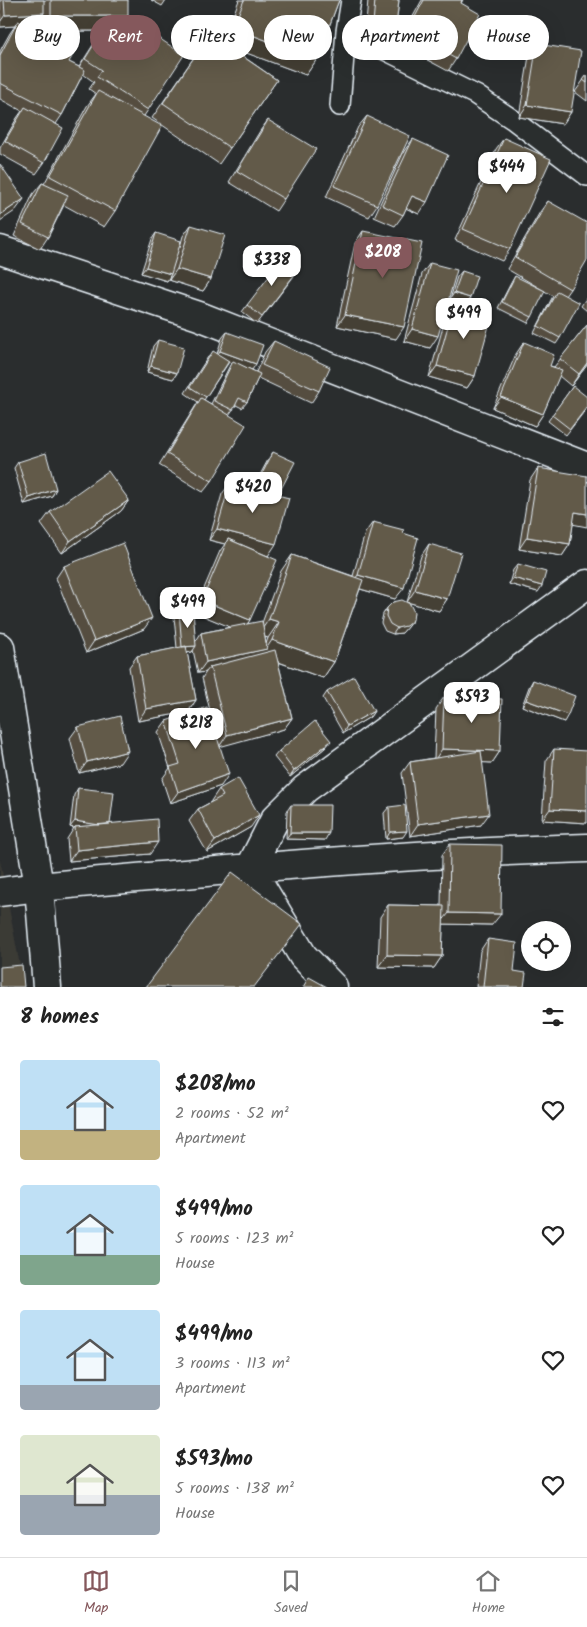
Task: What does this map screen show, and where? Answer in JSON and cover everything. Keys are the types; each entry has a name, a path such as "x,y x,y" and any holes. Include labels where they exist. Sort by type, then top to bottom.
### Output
{"street":[{"path":"0,250 200,316 587,467"},
{"path":"250,868 275,819 305,789 587,584"},
{"path":"0,647 39,887 47,987"},
{"path":"0,892 250,868 476,851 587,848"},
{"path":"250,868 303,956 333,987"}],"lane":[{"path":"349,15 351,0"},
{"path":"340,106 344,60"},
{"path":"405,60 476,95 512,119 587,176"}],"shaded area":[{"path":"0,860 24,987 0,987"}],"building":[{"path":"4,0 44,0 44,13 5,15"},
{"path":"51,0 128,0 128,15 51,15"},
{"path":"244,0 339,0 332,19 332,15 264,15 264,39 254,36 254,15 238,15"},
{"path":"375,0 399,0 397,15 374,15"},
{"path":"424,0 462,0 461,3 480,14 468,15 468,36 458,55 458,15 416,15"},
{"path":"15,27 15,60 70,60 69,62 85,70 62,115 0,83 0,55"},
{"path":"161,40 171,46 171,60 181,60 148,110 97,77 102,70 85,59 90,51 90,60 161,60"},
{"path":"549,46 581,51 571,112 527,105 534,60 549,60"},
{"path":"192,60 248,60 277,80 230,148 163,103"},
{"path":"587,75 587,83 583,80"},
{"path":"98,91 162,126 115,211 50,176"},
{"path":"25,107 63,128 44,163 5,141"},
{"path":"367,116 410,136 377,205 334,186"},
{"path":"268,120 316,149 284,199 237,171"},
{"path":"504,138 551,159 510,249 463,229"},
{"path":"413,139 448,155 427,202 412,196 403,215 382,205"},
{"path":"0,164 24,199 0,215"},
{"path":"42,183 68,195 48,237 22,224"},
{"path":"548,201 587,223 587,260 570,289 515,257"},
{"path":"191,225 225,235 211,279 177,269"},
{"path":"363,231 422,243 404,327 345,315"},
{"path":"156,233 181,241 171,274 146,267"},
{"path":"283,258 298,270 262,317 247,305"},
{"path":"430,263 457,270 438,336 412,329"},
{"path":"462,271 477,276 470,298 454,293"},
{"path":"515,276 545,291 532,317 502,302"},
{"path":"557,291 579,303 560,338 538,326"},
{"path":"454,304 492,315 475,376 437,366"},
{"path":"587,325 587,363 579,374 560,359"},
{"path":"227,332 263,345 256,364 220,351"},
{"path":"158,340 184,347 177,373 151,366"},
{"path":"274,341 330,367 319,391 262,365"},
{"path":"524,342 554,355 550,366 562,370 543,414 501,397"},
{"path":"213,351 229,361 206,397 190,387"},
{"path":"233,361 260,374 247,402 239,398 233,410 214,401"},
{"path":"573,386 587,397 587,407 570,429 552,415"},
{"path":"201,398 246,425 212,481 167,454"},
{"path":"273,452 295,462 279,493 258,482"},
{"path":"46,453 56,489 29,498 18,462"},
{"path":"538,468 587,476 587,514 575,512 570,544 527,537"},
{"path":"108,471 129,500 70,541 50,512"},
{"path":"230,483 289,498 276,544 217,529"},
{"path":"373,522 404,530 403,533 418,538 404,588 358,575"},
{"path":"228,539 277,560 250,620 202,600"},
{"path":"123,543 152,618 94,641 64,566"},
{"path":"429,544 461,553 447,599 415,590"},
{"path":"292,555 363,580 334,662 272,640 279,622 269,619"},
{"path":"518,564 546,572 542,586 513,578"},
{"path":"402,600 410,604 414,612 413,620 406,626 397,628 390,624 386,616 387,608 393,602"},
{"path":"193,610 196,646 182,647 179,611"},
{"path":"262,621 267,649 206,662 201,633"},
{"path":"186,646 196,700 146,709 137,656"},
{"path":"275,650 292,718 227,735 210,667"},
{"path":"354,676 374,711 347,726 327,692"},
{"path":"533,680 575,696 568,715 526,700"},
{"path":"444,697 502,699 500,751 442,749"},
{"path":"207,707 229,774 178,792 170,767 180,764 166,721"},
{"path":"120,716 128,751 87,762 78,727"},
{"path":"315,721 331,741 294,771 279,751"},
{"path":"554,749 587,751 587,811 550,809"},
{"path":"481,751 489,814 418,824 410,762"},
{"path":"238,778 259,815 215,841 198,809 223,796 219,789"},
{"path":"78,788 114,792 110,824 99,825 75,821"},
{"path":"291,805 330,805 329,833 290,833"},
{"path":"405,805 407,831 390,832 389,807"},
{"path":"157,819 158,842 77,850 75,827"},
{"path":"450,844 502,845 501,914 449,913"},
{"path":"232,872 302,924 254,987 146,987"},
{"path":"388,905 444,906 442,956 387,955"},
{"path":"488,939 517,943 514,971 526,973 524,987 483,987"},
{"path":"22,965 24,987 0,987 0,967"},
{"path":"309,977 327,987 303,987"}]}
